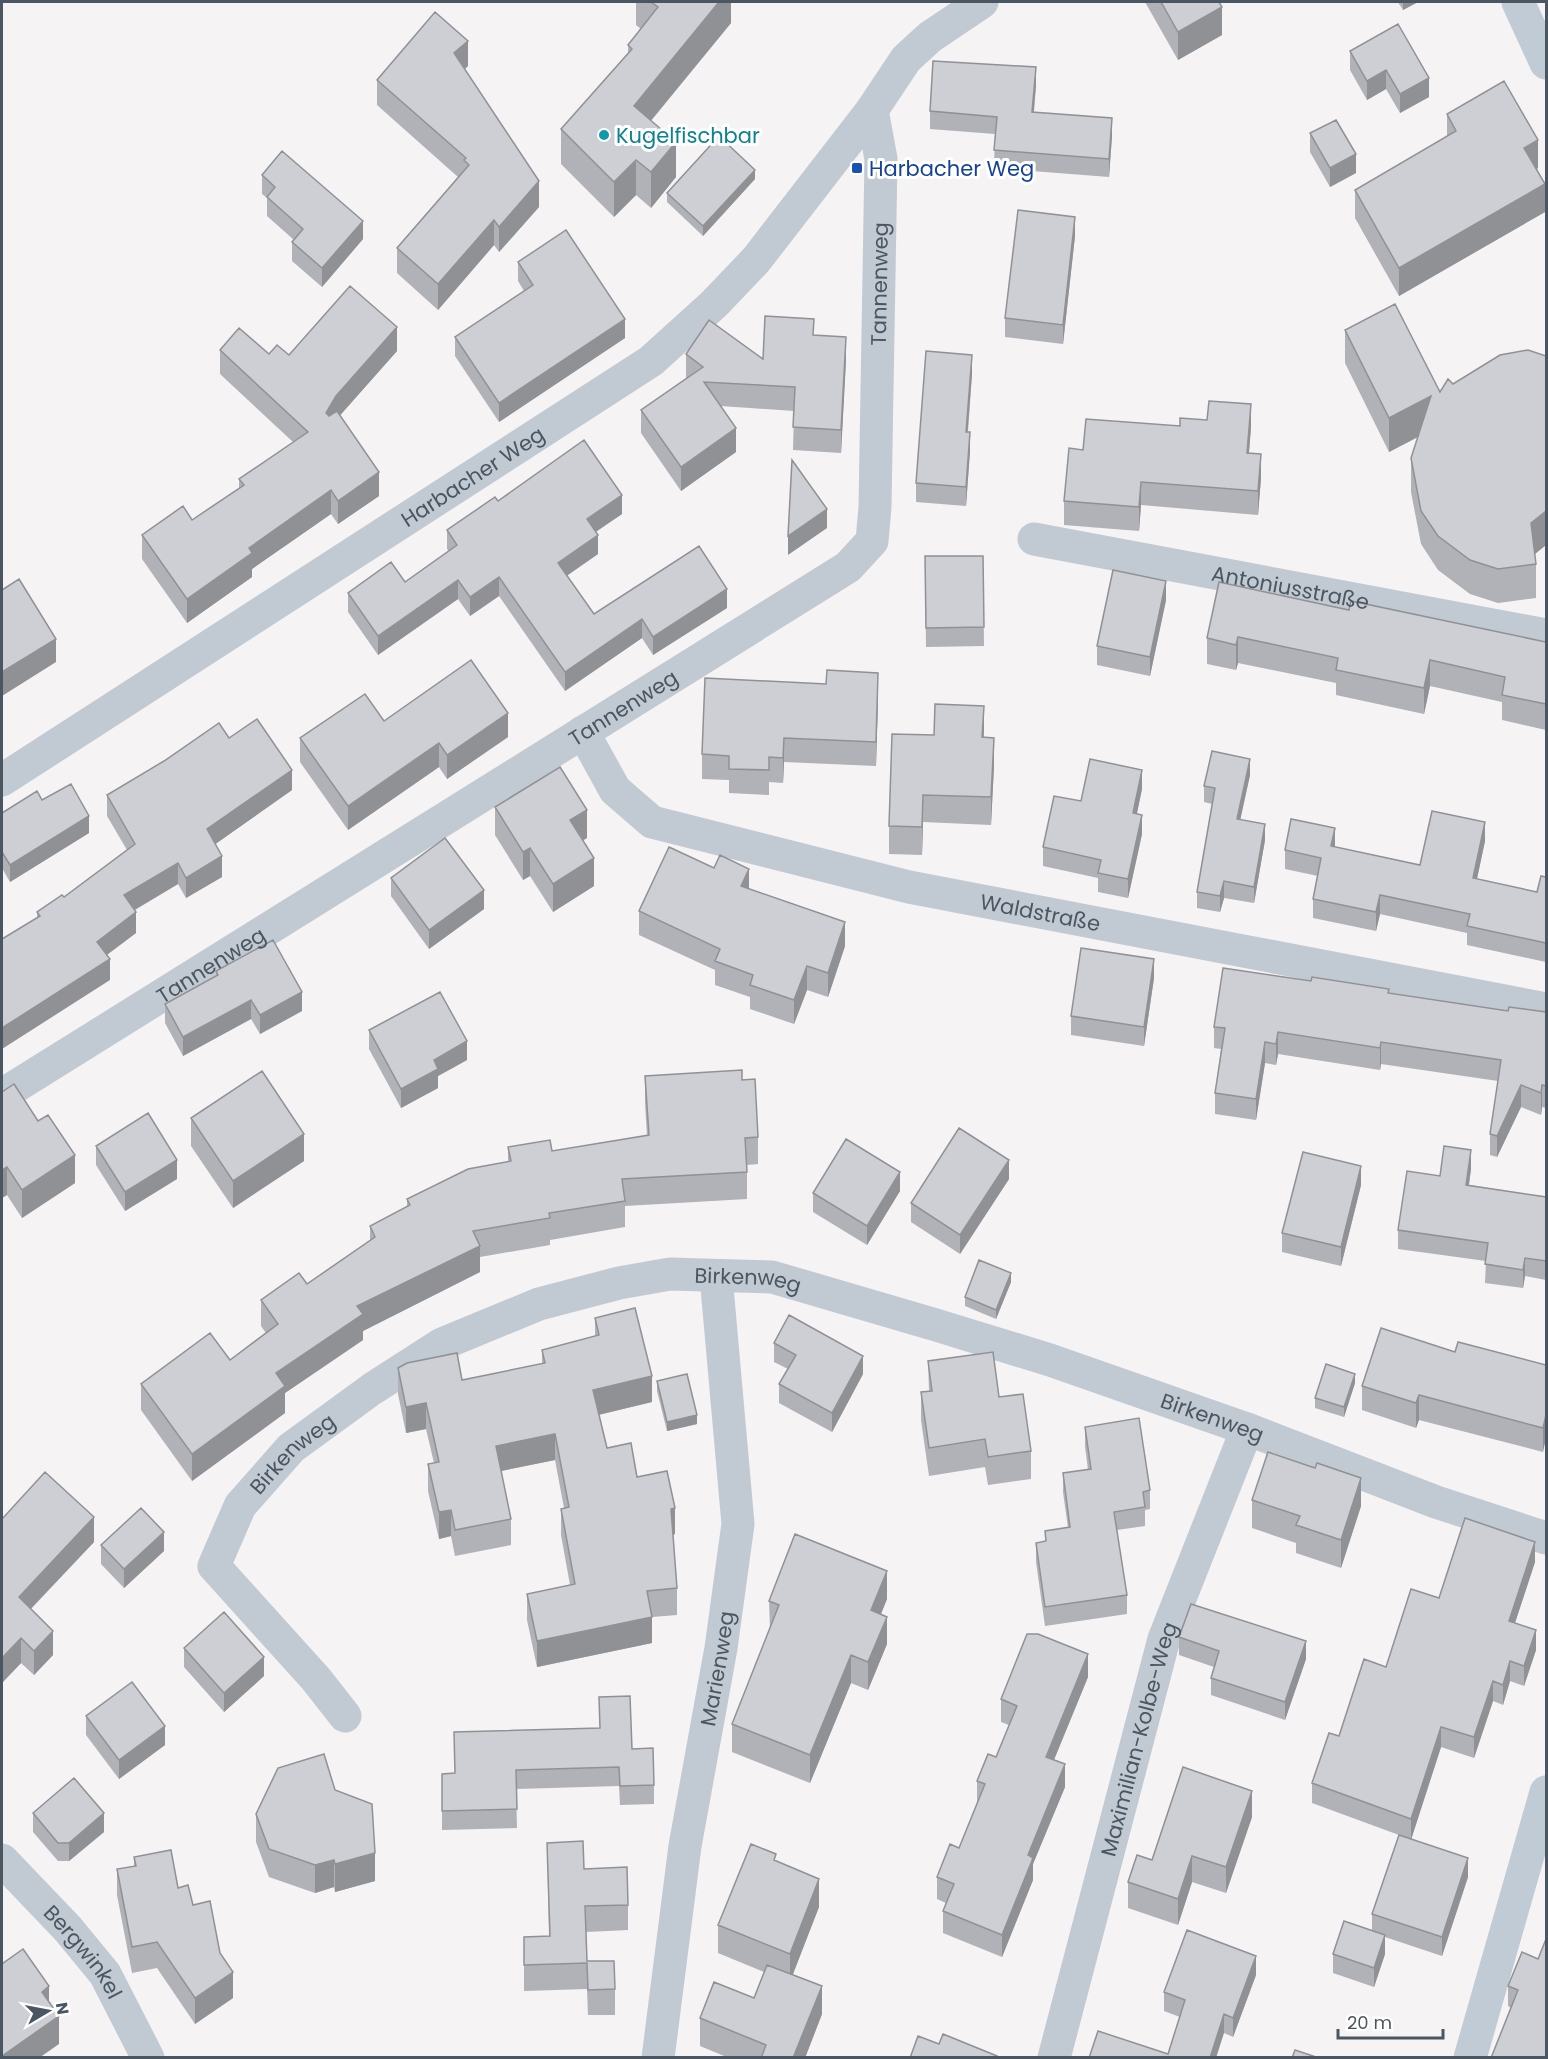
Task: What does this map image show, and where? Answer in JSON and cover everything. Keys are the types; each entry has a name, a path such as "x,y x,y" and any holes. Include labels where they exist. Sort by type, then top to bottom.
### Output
{"street":[{"name":"Harbacher Weg","path":"2,780 651,361 714,304 756,260 872,110 906,59 930,38 982,2"},
{"path":"1518,2 1546,63"},
{"name":"Tannenweg","path":"2,1095 848,567 872,541 881,159 872,110"},
{"name":"Antoniusstraße","path":"1034,539 1546,635"},
{"name":"Waldstraße","path":"583,732 615,790 652,822 909,887 1546,1009"},
{"name":"Birkenweg","path":"345,1716 316,1679 214,1566 240,1506 291,1448 372,1389 442,1344 539,1304 608,1286 670,1274 772,1277 1050,1360 1247,1429 1436,1502 1546,1538"},
{"name":"Marienweg","path":"658,2058 685,1846 721,1648 738,1524 716,1276"},
{"name":"Maximilian-Kolbe-Weg","path":"1054,2058 1164,1639 1247,1429"},
{"path":"1470,2058 1546,1792"},
{"name":"Bergwinkel","path":"2,1860 68,1929 105,1974 148,2058"}],"building":[{"path":"651,2 719,2 634,106 676,142 651,172 636,160 614,182 561,129 632,49 628,45 658,7"},
{"path":"1161,2 1219,2 1222,7 1178,32"},
{"path":"435,12 468,41 454,53 539,181 499,227 494,220 438,284 397,248 469,165 464,160 466,158 377,80"},
{"path":"1398,24 1429,78 1400,94 1386,70 1367,81 1350,51"},
{"path":"933,61 1036,67 1032,112 1112,118 1109,159 994,150 997,117 930,111"},
{"path":"1504,81 1538,140 1524,148 1545,184 1399,268 1355,190 1456,131 1447,114"},
{"path":"1336,120 1356,154 1330,168 1310,133"},
{"path":"719,136 755,170 703,226 667,193"},
{"path":"282,151 363,221 322,268 292,242 303,229 267,197 275,187 262,175"},
{"path":"1018,210 1075,217 1063,325 1005,318"},
{"path":"566,230 625,319 499,403 455,337 533,285 518,262"},
{"path":"350,286 397,327 336,396 326,413 329,416 337,411 379,472 338,501 331,490 249,548 252,553 187,599 142,535 183,506 192,520 244,485 239,479 308,432 220,350 239,328 269,354 277,345 289,355"},
{"path":"1395,304 1440,392 1448,379 1453,384 1500,355 1528,350 1546,356 1546,511 1531,523 1536,564 1498,569 1470,560 1438,536 1421,511 1411,458 1431,396 1389,418 1345,330"},
{"path":"765,316 814,319 813,335 846,337 841,430 793,427 795,387 704,382 736,428 681,467 641,410 703,367 686,354 709,320 763,359"},
{"path":"926,351 972,355 966,432 970,432 966,487 916,483"},
{"path":"1209,401 1251,404 1247,453 1261,454 1258,491 1141,482 1139,507 1064,501 1069,448 1083,450 1086,419 1180,426 1180,418 1207,420"},
{"path":"584,440 622,495 587,519 598,535 558,563 594,614 699,546 727,589 653,637 642,619 565,672 499,577 470,597 458,580 378,636 348,593 391,562 405,582 457,545 447,530 495,497 498,501"},
{"path":"792,460 827,509 788,536"},
{"path":"925,556 983,556 984,627 926,628"},
{"path":"1113,570 1166,581 1150,657 1097,646"},
{"path":"19,579 56,639 2,672 2,590"},
{"path":"1219,582 1349,610 1351,601 1546,642 1546,704 1502,695 1505,677 1430,660 1424,688 1336,670 1338,658 1238,637 1236,645 1207,638"},
{"path":"471,660 508,713 447,755 439,743 348,806 300,738 365,694 384,721"},
{"path":"827,670 878,673 876,742 784,738 783,758 769,757 769,770 729,769 729,756 702,754 705,678 826,684"},
{"path":"935,704 984,706 982,737 994,738 991,797 923,795 922,827 889,826 892,734 934,735"},
{"path":"257,719 292,770 207,829 222,856 186,878 178,863 124,895 136,912 97,942 110,959 2,1028 2,939 40,916 37,912 62,895 64,897 135,844 107,795 164,761 219,723 229,738"},
{"path":"1212,751 1250,759 1237,819 1265,824 1254,887 1224,881 1220,896 1197,892 1215,788 1204,786"},
{"path":"1090,759 1142,770 1133,813 1142,815 1128,879 1098,873 1101,860 1043,847 1054,796 1081,801"},
{"path":"560,767 587,810 570,820 594,858 553,884 530,848 523,852 495,807"},
{"path":"71,784 89,816 10,865 2,852 2,813 37,791 42,800"},
{"path":"1432,811 1485,822 1473,878 1537,892 1541,876 1546,877 1546,943 1467,926 1470,914 1380,895 1376,912 1313,899 1321,858 1285,850 1291,819 1335,828 1331,846 1420,865"},
{"path":"445,838 484,890 429,930 391,878"},
{"path":"669,847 714,868 720,855 749,869 741,886 845,922 828,973 807,966 794,1000 750,985 753,975 715,961 720,949 639,911"},
{"path":"273,940 302,992 260,1015 251,1000 183,1037 165,1004 218,975 216,971"},
{"path":"1081,948 1154,959 1144,1027 1071,1016"},
{"path":"1223,968 1311,981 1312,977 1389,989 1388,993 1508,1011 1509,1007 1546,1012 1546,1086 1542,1085 1541,1093 1521,1085 1497,1136 1490,1134 1501,1060 1381,1042 1380,1048 1278,1032 1276,1044 1265,1042 1256,1099 1215,1093 1225,1028 1214,1027"},
{"path":"440,992 467,1041 434,1060 438,1069 401,1089 369,1030"},
{"path":"742,1070 742,1080 755,1079 758,1137 745,1138 747,1172 622,1179 625,1201 549,1213 550,1218 473,1231 480,1246 357,1306 363,1314 276,1373 285,1386 192,1454 141,1384 210,1333 230,1360 278,1324 261,1300 299,1273 307,1284 375,1237 370,1226 410,1205 407,1199 468,1169 511,1161 508,1147 550,1140 552,1151 649,1135 645,1076"},
{"path":"262,1071 304,1134 233,1181 191,1118"},
{"path":"14,1084 38,1121 48,1115 75,1155 22,1190 7,1167 2,1170 2,1092"},
{"path":"148,1113 177,1160 125,1192 96,1146"},
{"path":"959,1128 1009,1160 960,1235 911,1203"},
{"path":"846,1139 900,1172 867,1226 813,1193"},
{"path":"1444,1146 1471,1150 1466,1185 1546,1197 1546,1261 1525,1258 1523,1270 1485,1264 1488,1243 1398,1230 1407,1171 1440,1176"},
{"path":"1303,1152 1361,1166 1341,1247 1282,1233"},
{"path":"979,1260 1011,1273 996,1310 965,1297"},
{"path":"635,1308 652,1376 593,1390 607,1448 631,1443 637,1477 667,1471 675,1508 671,1509 677,1588 647,1591 652,1617 537,1641 527,1594 575,1584 561,1509 569,1507 555,1434 496,1446 511,1519 455,1530 451,1510 439,1512 428,1464 439,1462 426,1403 406,1407 398,1368 407,1363 457,1353 462,1380 545,1363 542,1350 599,1335 595,1318"},
{"path":"789,1315 863,1356 832,1413 779,1384 796,1355 774,1343"},
{"path":"1381,1328 1455,1352 1458,1342 1546,1365 1546,1415 1543,1428 1419,1395 1416,1403 1362,1386"},
{"path":"993,1352 999,1397 1023,1394 1031,1451 988,1457 985,1439 929,1448 921,1392 932,1391 928,1361"},
{"path":"1326,1364 1355,1374 1344,1407 1315,1398"},
{"path":"687,1374 697,1415 667,1422 657,1381"},
{"path":"1139,1418 1150,1490 1143,1492 1145,1507 1114,1512 1127,1595 1045,1607 1036,1543 1046,1541 1045,1531 1070,1527 1063,1473 1091,1469 1085,1427"},
{"path":"1268,1452 1315,1468 1317,1463 1361,1478 1341,1540 1296,1525 1300,1516 1252,1500"},
{"path":"45,1472 94,1517 19,1597 53,1631 34,1651 21,1638 2,1658 2,1519"},
{"path":"141,1508 164,1532 124,1569 101,1545"},
{"path":"1465,1518 1535,1542 1509,1621 1536,1630 1524,1666 1510,1661 1503,1685 1493,1681 1474,1737 1441,1727 1411,1819 1312,1783 1329,1733 1339,1736 1364,1659 1386,1667 1411,1589 1439,1598"},
{"path":"795,1534 887,1571 871,1610 887,1617 868,1662 851,1655 810,1755 732,1724 779,1605 769,1601"},
{"path":"1191,1604 1306,1641 1285,1702 1211,1678 1219,1651 1179,1637"},
{"path":"224,1612 264,1657 224,1693 184,1648"},
{"path":"1027,1634 1038,1634 1088,1654 1046,1757 1065,1764 1028,1855 1033,1858 1002,1935 943,1911 954,1884 937,1877 950,1844 959,1848 985,1784 977,1781 988,1754 996,1757 1017,1706 1001,1699"},
{"path":"132,1682 165,1726 119,1760 86,1716"},
{"path":"630,1696 632,1749 653,1748 654,1785 620,1786 619,1767 516,1770 517,1809 442,1811 442,1774 455,1773 454,1732 600,1728 599,1697"},
{"path":"324,1754 335,1790 372,1804 375,1853 335,1864 334,1860 315,1865 269,1849 256,1814 278,1768"},
{"path":"1183,1767 1252,1791 1226,1867 1192,1856 1178,1899 1128,1882 1137,1855 1152,1860"},
{"path":"74,1778 104,1813 69,1843 58,1843 33,1813"},
{"path":"1399,1835 1468,1858 1442,1937 1372,1914"},
{"path":"583,1841 584,1869 627,1867 628,1905 585,1906 587,1961 614,1961 615,1989 588,1990 587,1963 524,1965 524,1937 550,1936 547,1843"},
{"path":"751,1844 776,1854 774,1860 819,1879 790,1954 718,1925"},
{"path":"171,1850 178,1888 188,1885 193,1905 210,1901 220,1953 233,1972 195,1998 157,1942 132,1947 117,1869 136,1866 134,1857"},
{"path":"1344,1921 1385,1935 1374,1968 1333,1954"},
{"path":"1187,1930 1256,1956 1233,2018 1224,2014 1210,2058 1089,2058 1098,2031 1168,2054 1185,2000 1164,1992"},
{"path":"1546,1939 1546,2058 1491,2058 1518,1990 1508,1986 1522,1952 1538,1959"},
{"path":"23,1949 49,1986 42,1992 59,2016 2,2056 2,1964"},
{"path":"767,1965 822,1986 793,2058 761,2058 766,2045 700,2018 714,1982 754,1998"},
{"path":"943,2034 997,2056 996,2058 910,2058 918,2036 939,2044"},
{"path":"1295,2050 1319,2058 1292,2058"}],"place":[{"name":"Kugelfischbar","path":"604,135"},
{"name":"Harbacher Weg","path":"857,168"}]}
